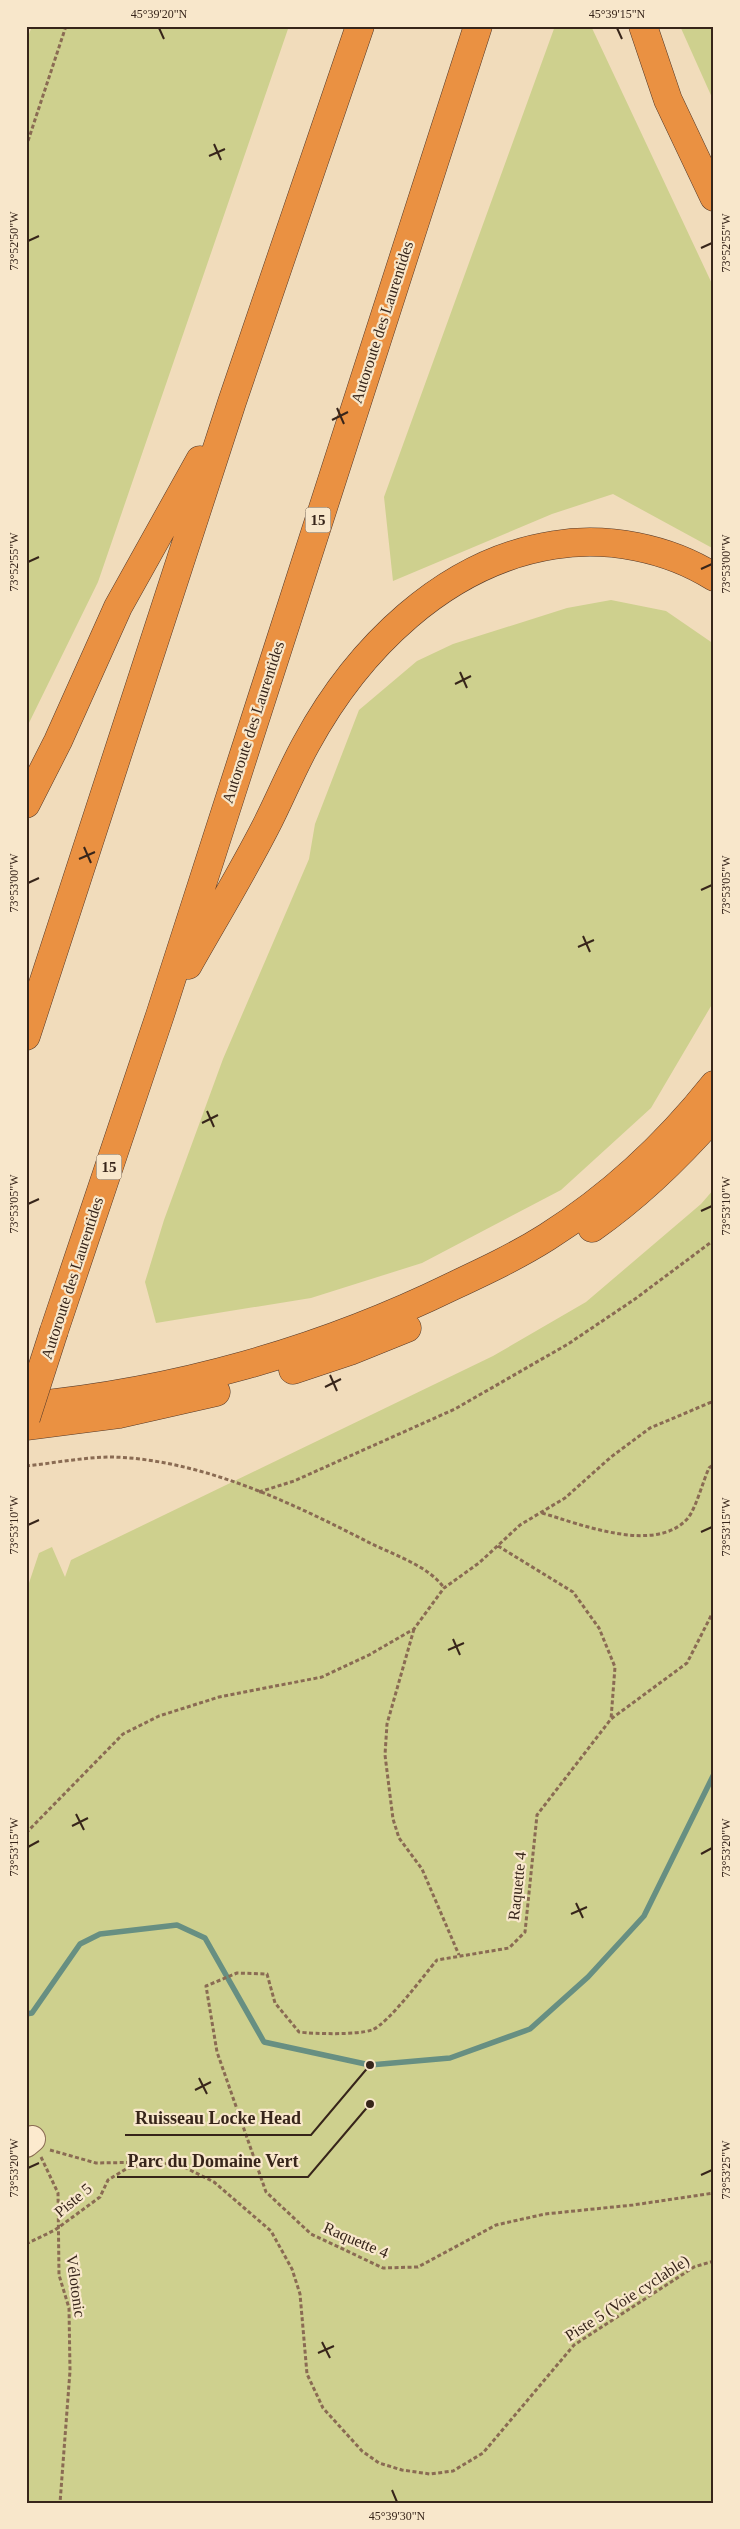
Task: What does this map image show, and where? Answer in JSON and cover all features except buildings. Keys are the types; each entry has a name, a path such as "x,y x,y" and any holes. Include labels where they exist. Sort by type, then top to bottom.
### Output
{"highway":[{"path":"26,1036 232,402 360,26"},
{"name":"Autoroute des Laurentides","path":"26,1418 160,1015 478,26"},
{"path":"643,26 668,100 714,197"},
{"path":"26,804 58,741 118,607 232,402"},
{"path":"160,1015 266,827 302,751 339,691 375,648 430,598 485,565 527,550 567,543 627,545 666,555 714,577"},
{"path":"26,1406 109,1396 214,1373 310,1345 429,1298 516,1256 594,1204 657,1148 714,1085"},
{"path":"26,1426 119,1414 218,1392 340,1355 415,1325 514,1278 581,1236 647,1186 688,1146 714,1116"}],"path":[{"path":"26,147 66,26"},
{"path":"259,1492 294,1481 455,1409 568,1344 635,1299 714,1240"},
{"path":"459,1955 422,1869 399,1838 393,1818 385,1755 387,1724 414,1630 444,1588 479,1563 520,1525 565,1498 611,1457 650,1428 714,1401"},
{"path":"26,1466 89,1458 116,1457 180,1467 227,1480 259,1492 431,1572 444,1588"},
{"path":"542,1512 595,1528 640,1537 670,1530 688,1518 708,1468 714,1464"},
{"path":"498,1546 573,1592 600,1628 615,1667 611,1720"},
{"name":"Raquette 4","path":"714,1610 687,1663 611,1720 537,1815 525,1932 509,1948 437,1960 383,2023 371,2030 325,2034 299,2032 275,2002 267,1974 237,1972 206,1986 217,2052 266,2192 311,2234 383,2268 418,2268 496,2225 545,2214 633,2205 714,2192"},
{"path":"26,1833 123,1734 160,1716 219,1697 322,1677 370,1656 414,1630"},
{"path":"29,2141 54,2153 96,2163 158,2162"},
{"name":"Vélotonic","path":"29,2141 58,2193 59,2275 70,2308 70,2371 60,2503"},
{"name":"Piste 5","path":"26,2244 58,2228 100,2197 108,2180 126,2169 158,2162"},
{"name":"Piste 5 (Voie cyclable)","path":"158,2162 184,2167 214,2182 271,2231 292,2269 300,2294 307,2374 323,2408 362,2451 379,2463 402,2470 430,2474 453,2470 483,2453 574,2344 694,2267 714,2261"}],"green space":[{"path":"32,26 289,26 98,582 26,729 26,42"},
{"path":"555,26 591,26 714,288 714,549 613,494 552,514 393,581 384,497"},
{"path":"680,26 714,26 714,102"},
{"path":"611,600 666,611 714,644 714,1001 651,1108 561,1190 422,1263 311,1298 156,1323 145,1282 164,1220 223,1059 309,859 315,824 359,710 417,661 453,644 567,608"},
{"path":"714,1189 714,2503 26,2503 26,1592 39,1553 52,1547 65,1577 71,1560 493,1356 586,1302 701,1204"}],"waterway":[{"path":"26,2014 32,2013 80,1944 100,1934 177,1925 205,1938 264,2042 370,2065 450,2058 530,2029 588,1977 644,1916 714,1774"}],"place":[{"name":"Ruisseau Locke Head","path":"370,2065"},
{"name":"Parc du Domaine Vert","path":"370,2104"}]}
